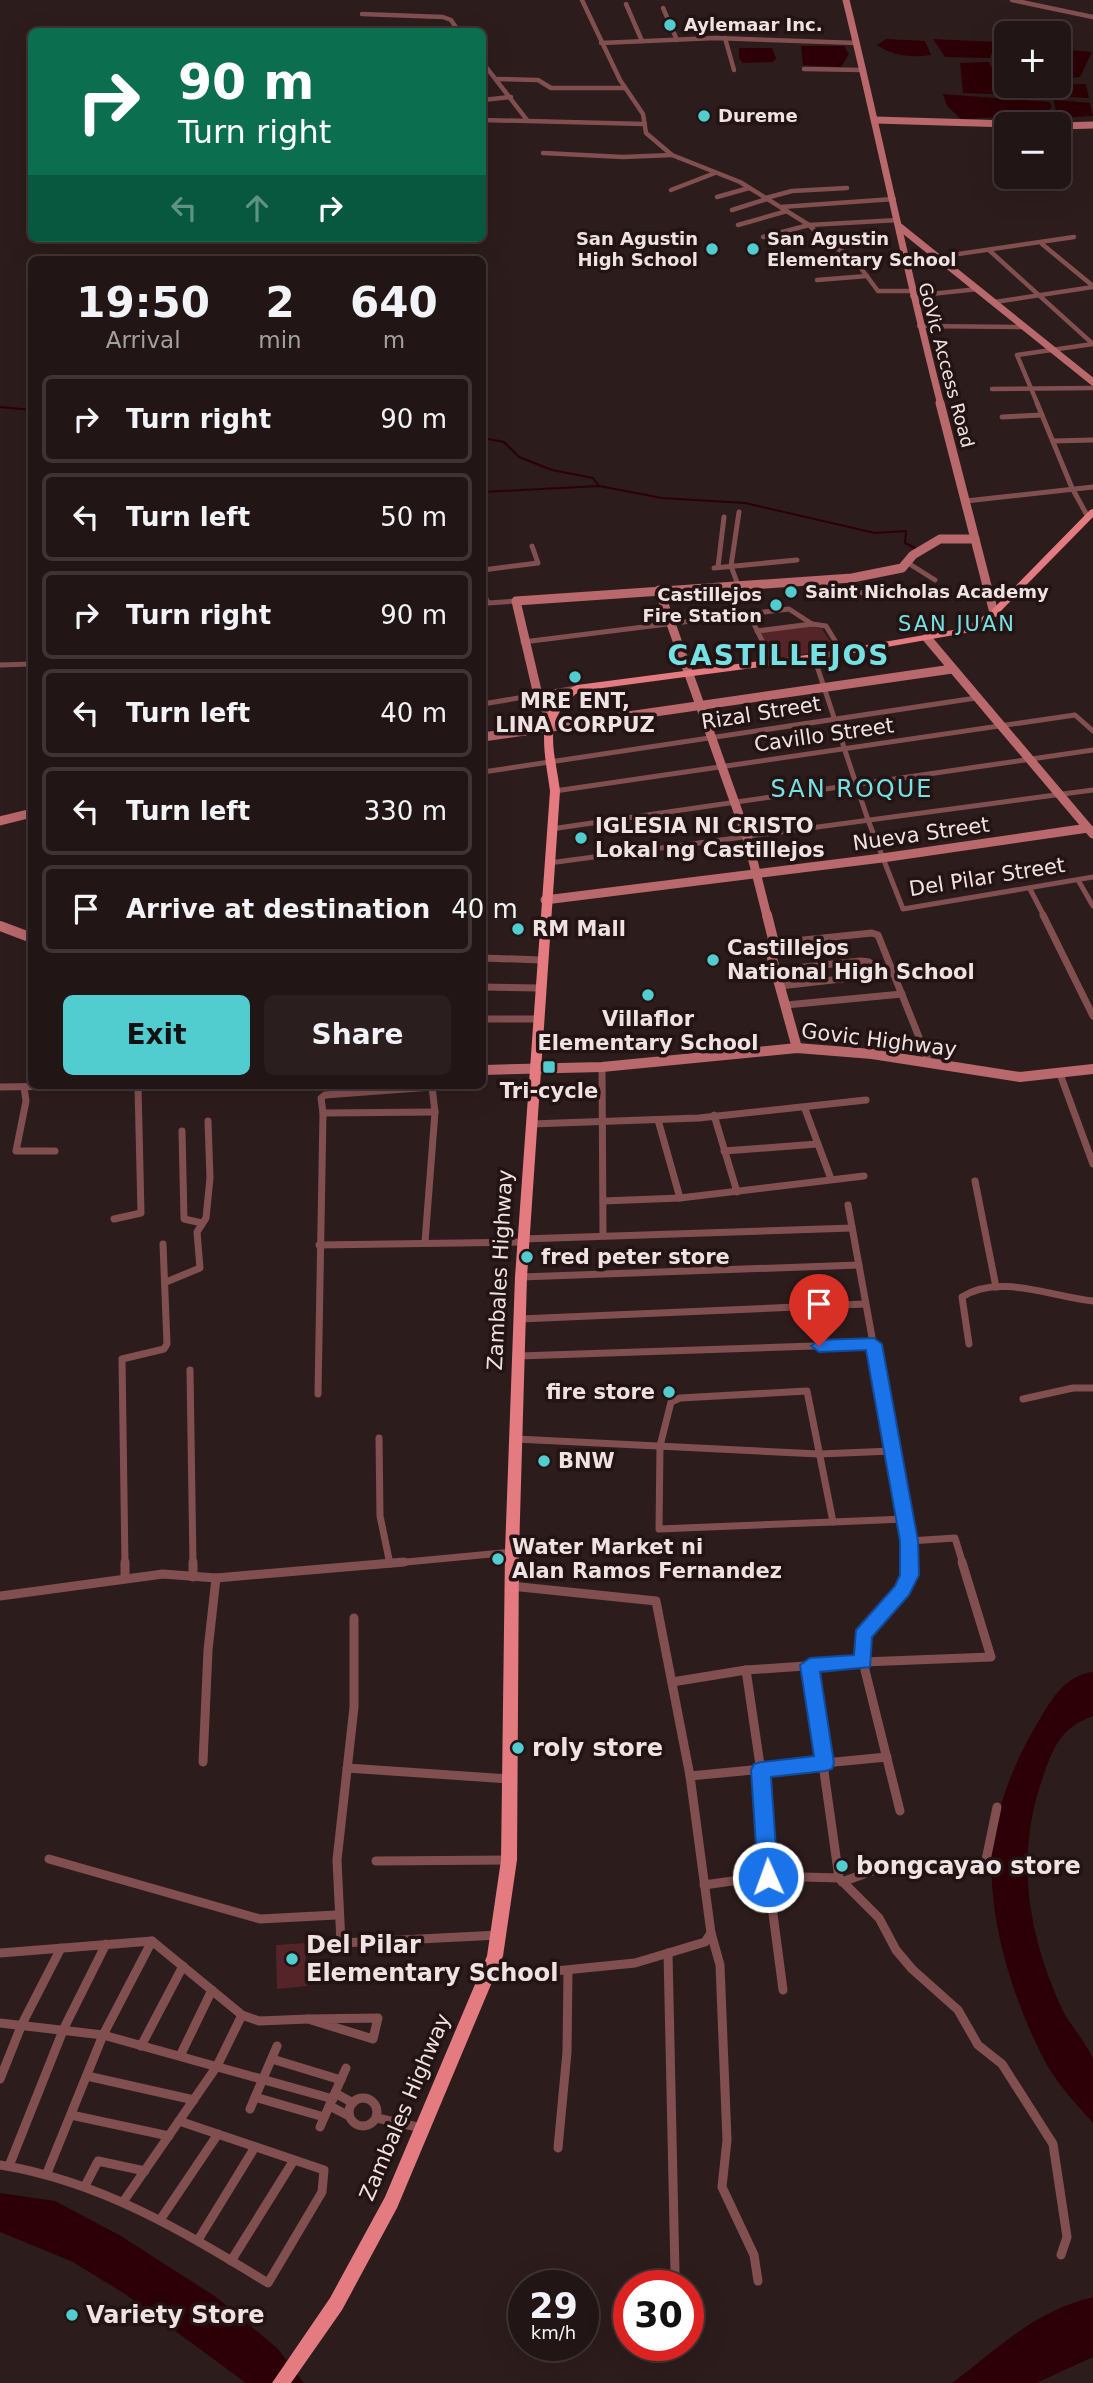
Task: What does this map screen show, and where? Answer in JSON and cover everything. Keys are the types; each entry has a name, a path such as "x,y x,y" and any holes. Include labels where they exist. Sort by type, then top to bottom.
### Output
{"main road":[{"path":"548,722 562,697 577,688 814,657 968,630 994,613 1092,513"},
{"name":"Zambales Highway","path":"281,2383 336,2304 391,2202 486,1978 500,1935 509,1860 511,1586 521,1277 545,900 555,791 548,722"}],"street":[{"path":"582,0 625,88 643,114 646,133 672,155 749,188 781,207 808,225 832,247 851,255 878,291 911,294 978,289"},
{"name":"GoVic Access Road","path":"846,0 894,199 911,294 994,613"},
{"path":"1012,0 1093,17"},
{"path":"626,4 642,41"},
{"path":"663,8 677,40"},
{"path":"362,14 443,17 451,20 456,28"},
{"path":"601,43 725,38 857,43"},
{"path":"725,38 734,70"},
{"path":"486,67 527,120"},
{"path":"804,69 864,70"},
{"path":"496,79 538,80 551,88 625,88"},
{"path":"486,100 511,97"},
{"path":"486,120 645,124"},
{"path":"875,120 994,124"},
{"path":"1071,126 1093,125"},
{"path":"543,153 623,157 672,155"},
{"path":"671,190 715,173"},
{"path":"717,197 749,188"},
{"path":"732,210 792,191 847,188"},
{"path":"781,207 894,199"},
{"path":"738,225 787,211"},
{"path":"763,237 808,225 899,223 1093,382"},
{"path":"904,262 1042,244 1074,237"},
{"path":"1042,244 1093,287"},
{"path":"990,251 1093,344"},
{"path":"817,280 867,276"},
{"path":"995,302 1093,287"},
{"path":"919,326 1025,327"},
{"path":"1092,513 1072,488 1017,355 1093,344"},
{"path":"992,389 1093,388"},
{"path":"1002,417 1042,415"},
{"path":"1053,441 1093,440"},
{"path":"966,501 1093,487"},
{"path":"738,585 731,566 739,512"},
{"path":"723,517 716,568 797,560"},
{"path":"486,599 488,603 812,581 893,571 940,539 975,538"},
{"path":"486,570 538,563 532,545"},
{"path":"908,563 935,580"},
{"path":"812,581 882,598 906,591"},
{"path":"659,590 747,837 774,943 772,958 797,1048"},
{"path":"516,601 523,642 548,722"},
{"path":"523,642 789,609 811,624"},
{"path":"749,614 773,663"},
{"path":"757,631 811,624 826,626 842,652"},
{"path":"927,638 1000,727 1091,830"},
{"name":"Del Pilar Street","path":"814,657 868,820 902,909 1093,877"},
{"path":"0,665 28,664"},
{"path":"486,736 548,722 952,669"},
{"path":"486,704 577,688"},
{"name":"Rizal Street","path":"486,772 976,698"},
{"name":"Cavillo Street","path":"555,791 1075,715 1093,731"},
{"path":"551,829 1093,750"},
{"path":"549,863 1093,790"},
{"path":"0,821 28,814"},
{"name":"Nueva Street","path":"545,900 1091,830"},
{"path":"1078,880 1093,906"},
{"path":"1030,889 1093,1016"},
{"path":"0,926 28,936"},
{"path":"774,943 876,933 929,1062"},
{"path":"486,958 541,960"},
{"path":"776,970 862,961 884,974"},
{"path":"780,986 894,973"},
{"path":"486,987 539,988"},
{"path":"786,1005 902,994"},
{"path":"486,1019 538,1019"},
{"name":"Govic Highway","path":"486,1070 602,1067 797,1048 872,1054 1020,1077 1093,1069"},
{"path":"602,1067 603,1235"},
{"path":"1060,1074 1093,1164"},
{"path":"0,1087 28,1087"},
{"path":"24,1087 26,1101 16,1151 55,1151"},
{"path":"114,1219 141,1213 140,1150 135,1117 138,1089"},
{"path":"318,1394 323,1113 321,1098 325,1095 405,1089"},
{"path":"425,1242 435,1112 432,1089"},
{"path":"531,1124 604,1125 805,1109 866,1100"},
{"path":"805,1109 831,1179"},
{"path":"323,1113 435,1112"},
{"path":"714,1115 737,1192"},
{"path":"658,1120 680,1198"},
{"path":"166,1282 200,1268 197,1232 206,1218 209,1178 208,1121"},
{"path":"182,1131 184,1219 202,1223"},
{"path":"724,1151 817,1144"},
{"path":"603,1201 680,1198 864,1176"},
{"path":"975,1181 996,1287"},
{"path":"848,1205 909,1541 909,1575 903,1590 863,1635 863,1662 900,1811"},
{"path":"319,1245 523,1241 603,1235 852,1228"},
{"path":"125,1578 122,1359 164,1349 167,1344 163,1244"},
{"path":"521,1277 859,1265"},
{"path":"969,1344 962,1297 975,1289 996,1287 1066,1300 1093,1301"},
{"path":"520,1319 865,1304"},
{"path":"519,1356 874,1344"},
{"path":"190,1370 193,1577"},
{"path":"1023,1399 1073,1388 1093,1388"},
{"path":"833,1524 807,1391 680,1398 671,1402 660,1446 659,1530 833,1524 904,1519"},
{"path":"379,1438 380,1516 390,1564"},
{"path":"516,1439 819,1454 892,1451"},
{"path":"672,1682 746,1670 991,1657 955,1538 909,1541"},
{"path":"0,1596 163,1574 216,1578 512,1552"},
{"path":"203,1762 208,1650 216,1578"},
{"path":"511,1586 656,1601 690,1776 711,1933 720,1965 727,2140 722,2187 754,2255 758,2281"},
{"path":"354,1618 354,1716 347,1768 336,1915 341,1943 500,1935"},
{"path":"810,1665 841,1880 879,1917 896,1950 912,1969 958,2010 978,2045 1002,2064 1053,2144 1067,2237 1061,2255"},
{"path":"746,1670 761,1770 768,1877 783,1990"},
{"path":"690,1776 887,1757"},
{"path":"347,1768 509,1779"},
{"path":"705,1885 768,1877 841,1880 886,1866 978,1867 986,1860 997,1807"},
{"path":"49,1859 260,1919 336,1915"},
{"path":"376,1861 509,1860"},
{"path":"486,1978 635,1962 705,1942 711,1933"},
{"path":"47,2173 103,2035 152,1941"},
{"path":"0,1952 152,1941 242,2015 259,2021 308,2019 378,2018 373,2039 308,2019"},
{"path":"106,1944 64,2028 4,2165 86,2184 198,2240 268,2283 322,2192 324,2170 180,2121"},
{"path":"0,2079 22,2024 61,1948"},
{"path":"668,1953 675,2270"},
{"path":"141,2046 183,1966"},
{"path":"558,2148 567,2052 568,1971"},
{"path":"180,2056 212,1990"},
{"path":"123,2202 217,2066 242,2015"},
{"path":"0,2023 64,2028 103,2035 264,2077 333,2099 353,2103 364,2098 373,2101 378,2108 377,2118"},
{"path":"250,2109 277,2046"},
{"path":"272,2059 341,2080"},
{"path":"255,2097 322,2122 346,2068"},
{"path":"87,2076 194,2099"},
{"path":"333,2099 352,2122 361,2126 377,2118 423,2128"},
{"path":"349,2116 353,2103"},
{"path":"71,2115 169,2136"},
{"path":"160,2220 218,2134"},
{"path":"198,2240 255,2147"},
{"path":"231,2261 294,2160"},
{"path":"86,2184 98,2161 145,2171"}],"shaded area":[{"path":"886,39 925,41 931,55 889,52 877,45"},
{"path":"933,39 994,42 990,58 945,57"},
{"path":"801,46 844,46 849,54 841,67 803,65"},
{"path":"739,48 772,48 776,58 773,62 743,63 739,58"},
{"path":"1071,50 1092,52 1080,77 1071,78"},
{"path":"989,62 994,73 994,94 963,93 960,63"},
{"path":"1071,84 1086,84 1089,98 1071,97"},
{"path":"943,94 1049,102 1052,107 1047,112 994,112 994,117 961,119 947,106"},
{"path":"1054,100 1090,103 1093,116 1071,117 1071,112 1056,112"},
{"path":"811,626 822,629 835,649 773,659 759,633"},
{"path":"1093,1672 1093,1716 1065,1733 1050,1758 1034,1809 1027,1867 1034,1924 1050,1981 1065,2015 1093,2059 1093,2123 1052,2073 1024,2017 999,1935 994,1908 992,1855 1001,1804 1029,1739 1059,1691 1074,1678"},
{"path":"305,1943 307,1986 277,1989 276,1945"},
{"path":"0,2193 55,2201 121,2236 216,2297 278,2349 304,2383 246,2383 125,2294 73,2262 0,2232"},
{"path":"1093,2297 1093,2357 1036,2383 952,2383 1035,2321"}],"waterway":[{"path":"0,407 28,410"},
{"path":"486,439 504,442 519,457 552,470 593,478 599,486"},
{"path":"486,492 599,486"},
{"path":"599,486 662,498 745,503 875,533 906,531 905,543 915,548"}],"place":[{"name":"Aylemaar Inc.","path":"670,25"},
{"name":"Dureme","path":"704,116"},
{"name":"San Agustin High School","path":"712,249"},
{"name":"San Agustin Elementary School","path":"753,249"},
{"name":"Saint Nicholas Academy","path":"791,592"},
{"name":"Castillejos Fire Station","path":"776,605"},
{"name":"MRE ENT, LINA CORPUZ","path":"575,677"},
{"name":"IGLESIA NI CRISTO Lokal ng Castillejos","path":"581,838"},
{"name":"RM Mall","path":"518,929"},
{"name":"Castillejos National High School","path":"713,960"},
{"name":"Villaflor Elementary School","path":"648,995"},
{"name":"Tri-cycle","path":"549,1067"},
{"name":"fred peter store","path":"527,1257"},
{"name":"fire store","path":"669,1392"},
{"name":"BNW","path":"544,1461"},
{"name":"Water Market ni Alan Ramos Fernandez","path":"498,1559"},
{"name":"roly store","path":"518,1748"},
{"name":"bongcayao store","path":"842,1866"},
{"name":"Del Pilar Elementary School","path":"292,1959"},
{"name":"Variety Store","path":"72,2315"}],"district":[{"name":"SAN JUAN","path":"957,624"},
{"name":"CASTILLEJOS","path":"779,655"},
{"name":"SAN ROQUE","path":"852,789"}],"route":[{"path":"768,1877 761,1770 825,1763 810,1665 863,1662 863,1635 903,1590 909,1575 909,1541 874,1344 819,1346"}]}
